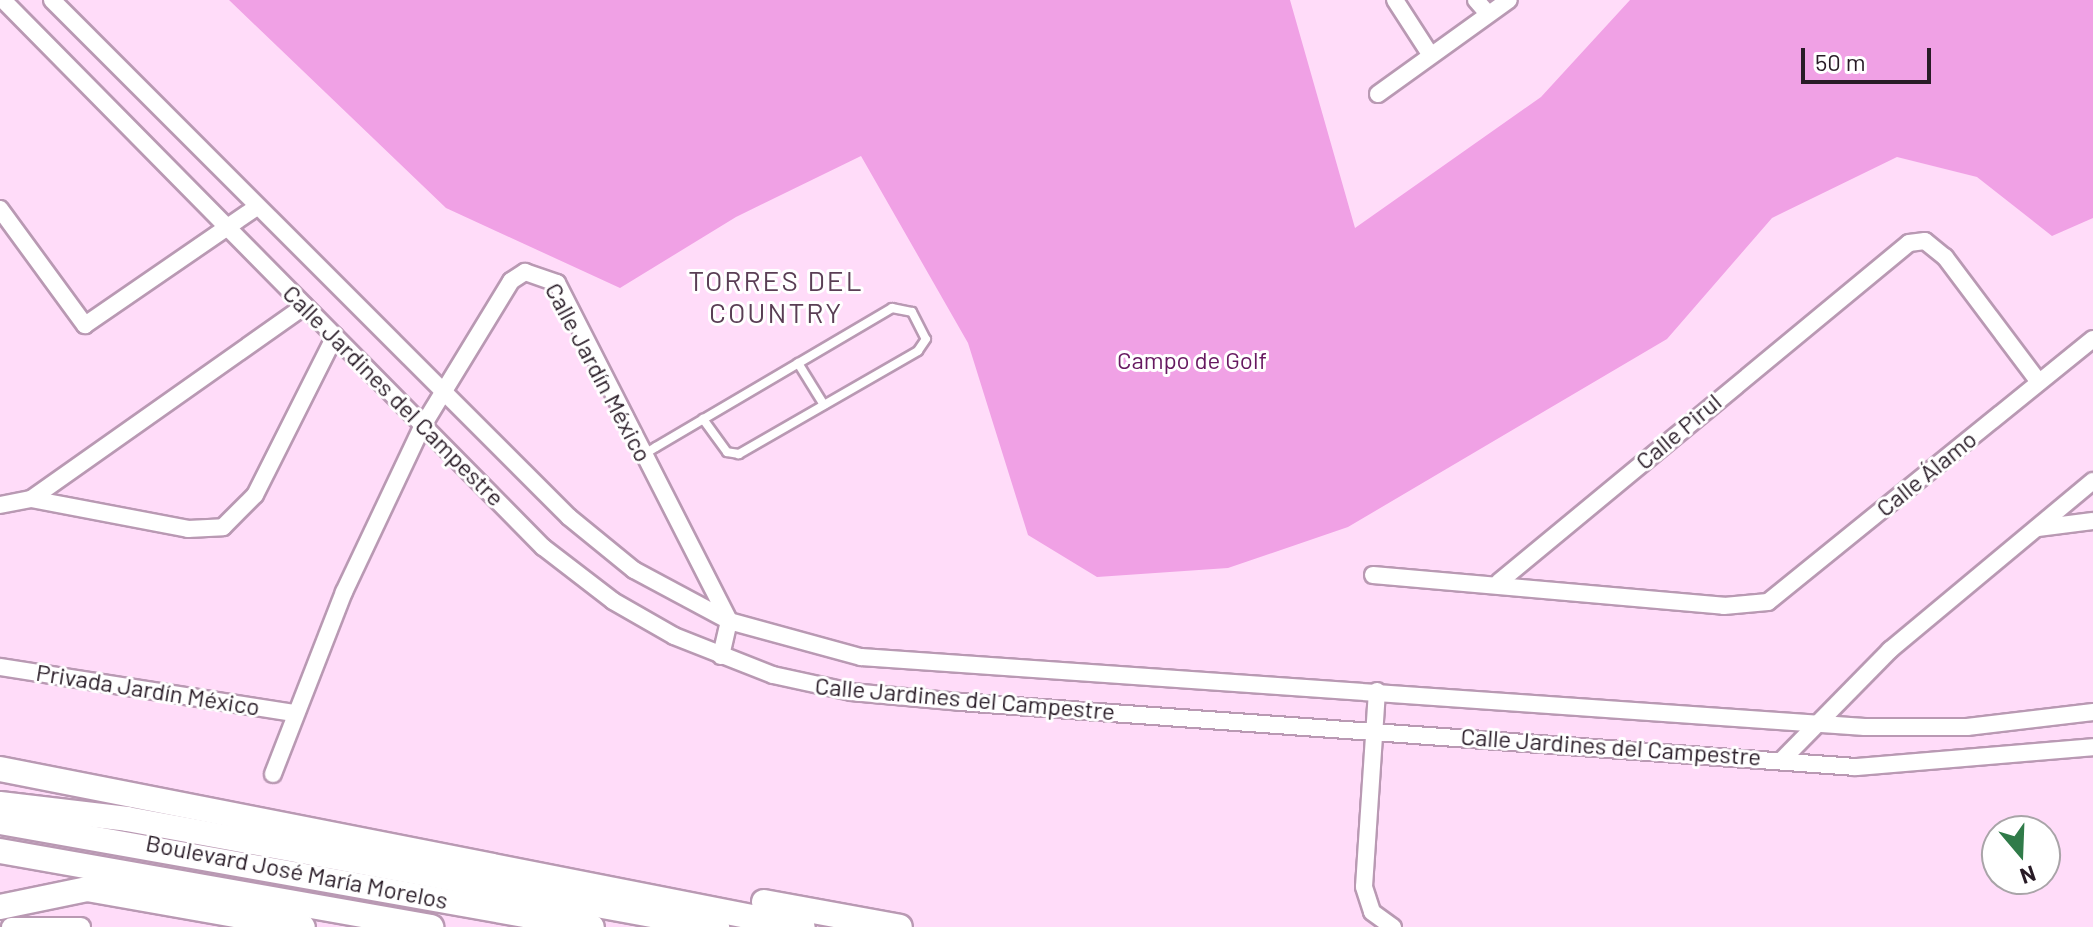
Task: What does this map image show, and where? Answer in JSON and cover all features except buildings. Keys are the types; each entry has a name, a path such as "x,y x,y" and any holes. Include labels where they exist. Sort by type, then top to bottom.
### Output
{"main road":[{"path":"0,769 401,844 803,927"},
{"path":"0,804 127,819 715,927"},
{"name":"Boulevard José María Morelos","path":"0,822 592,927"},
{"path":"401,844 482,850 900,927"},
{"name":"Boulevard José María Morelos","path":"0,851 431,927"},
{"path":"0,907 87,889 303,927"}],"street":[{"name":"Calle Jardines del Campestre","path":"3,0 422,427 576,575 674,636 721,656 851,692 1783,759 1927,765 2093,747"},
{"name":"Calle Jardines del Campestre","path":"52,0 441,395 597,541 729,621 861,657 1815,723 1925,729 2093,712"},
{"path":"1395,0 1430,54"},
{"path":"1476,0 1488,14"},
{"path":"1378,94 1509,0"},
{"path":"0,209 85,325 230,229 255,208"},
{"name":"Calle Pirul","path":"1499,582 1909,243 1925,241 1945,257 2039,382"},
{"name":"Calle Jardín México","path":"273,774 295,713 422,427 511,281 542,272 557,283 729,621"},
{"path":"31,499 305,306"},
{"path":"0,505 31,499 188,529 223,527 255,495 335,336"},
{"name":"Calle Álamo","path":"1499,582 1760,605 1785,593 2093,339"},
{"path":"1783,759 1815,723 2093,481"},
{"path":"2037,528 2093,521"},
{"path":"1373,575 1499,582"},
{"path":"721,656 729,621"},
{"name":"Privada Jardín México","path":"0,667 295,713"},
{"path":"1377,691 1364,887 1372,912 1393,927"},
{"path":"11,927 81,927"}],"lane":[{"path":"643,455 703,419 892,308 912,312 923,346 739,454 727,452 703,419"},
{"path":"798,363 824,405"}],"green space":[{"name":"Campo de Golf","path":"229,0 1290,0 1355,228 1541,97 1630,0 2093,0 2093,218 2052,236 1977,177 1897,157 1772,218 1667,339 1348,527 1228,568 1097,577 1028,535 968,343 861,156 736,217 620,288 446,208"}],"district":[{"name":"TORRES DEL COUNTRY","path":"776,296"}]}
